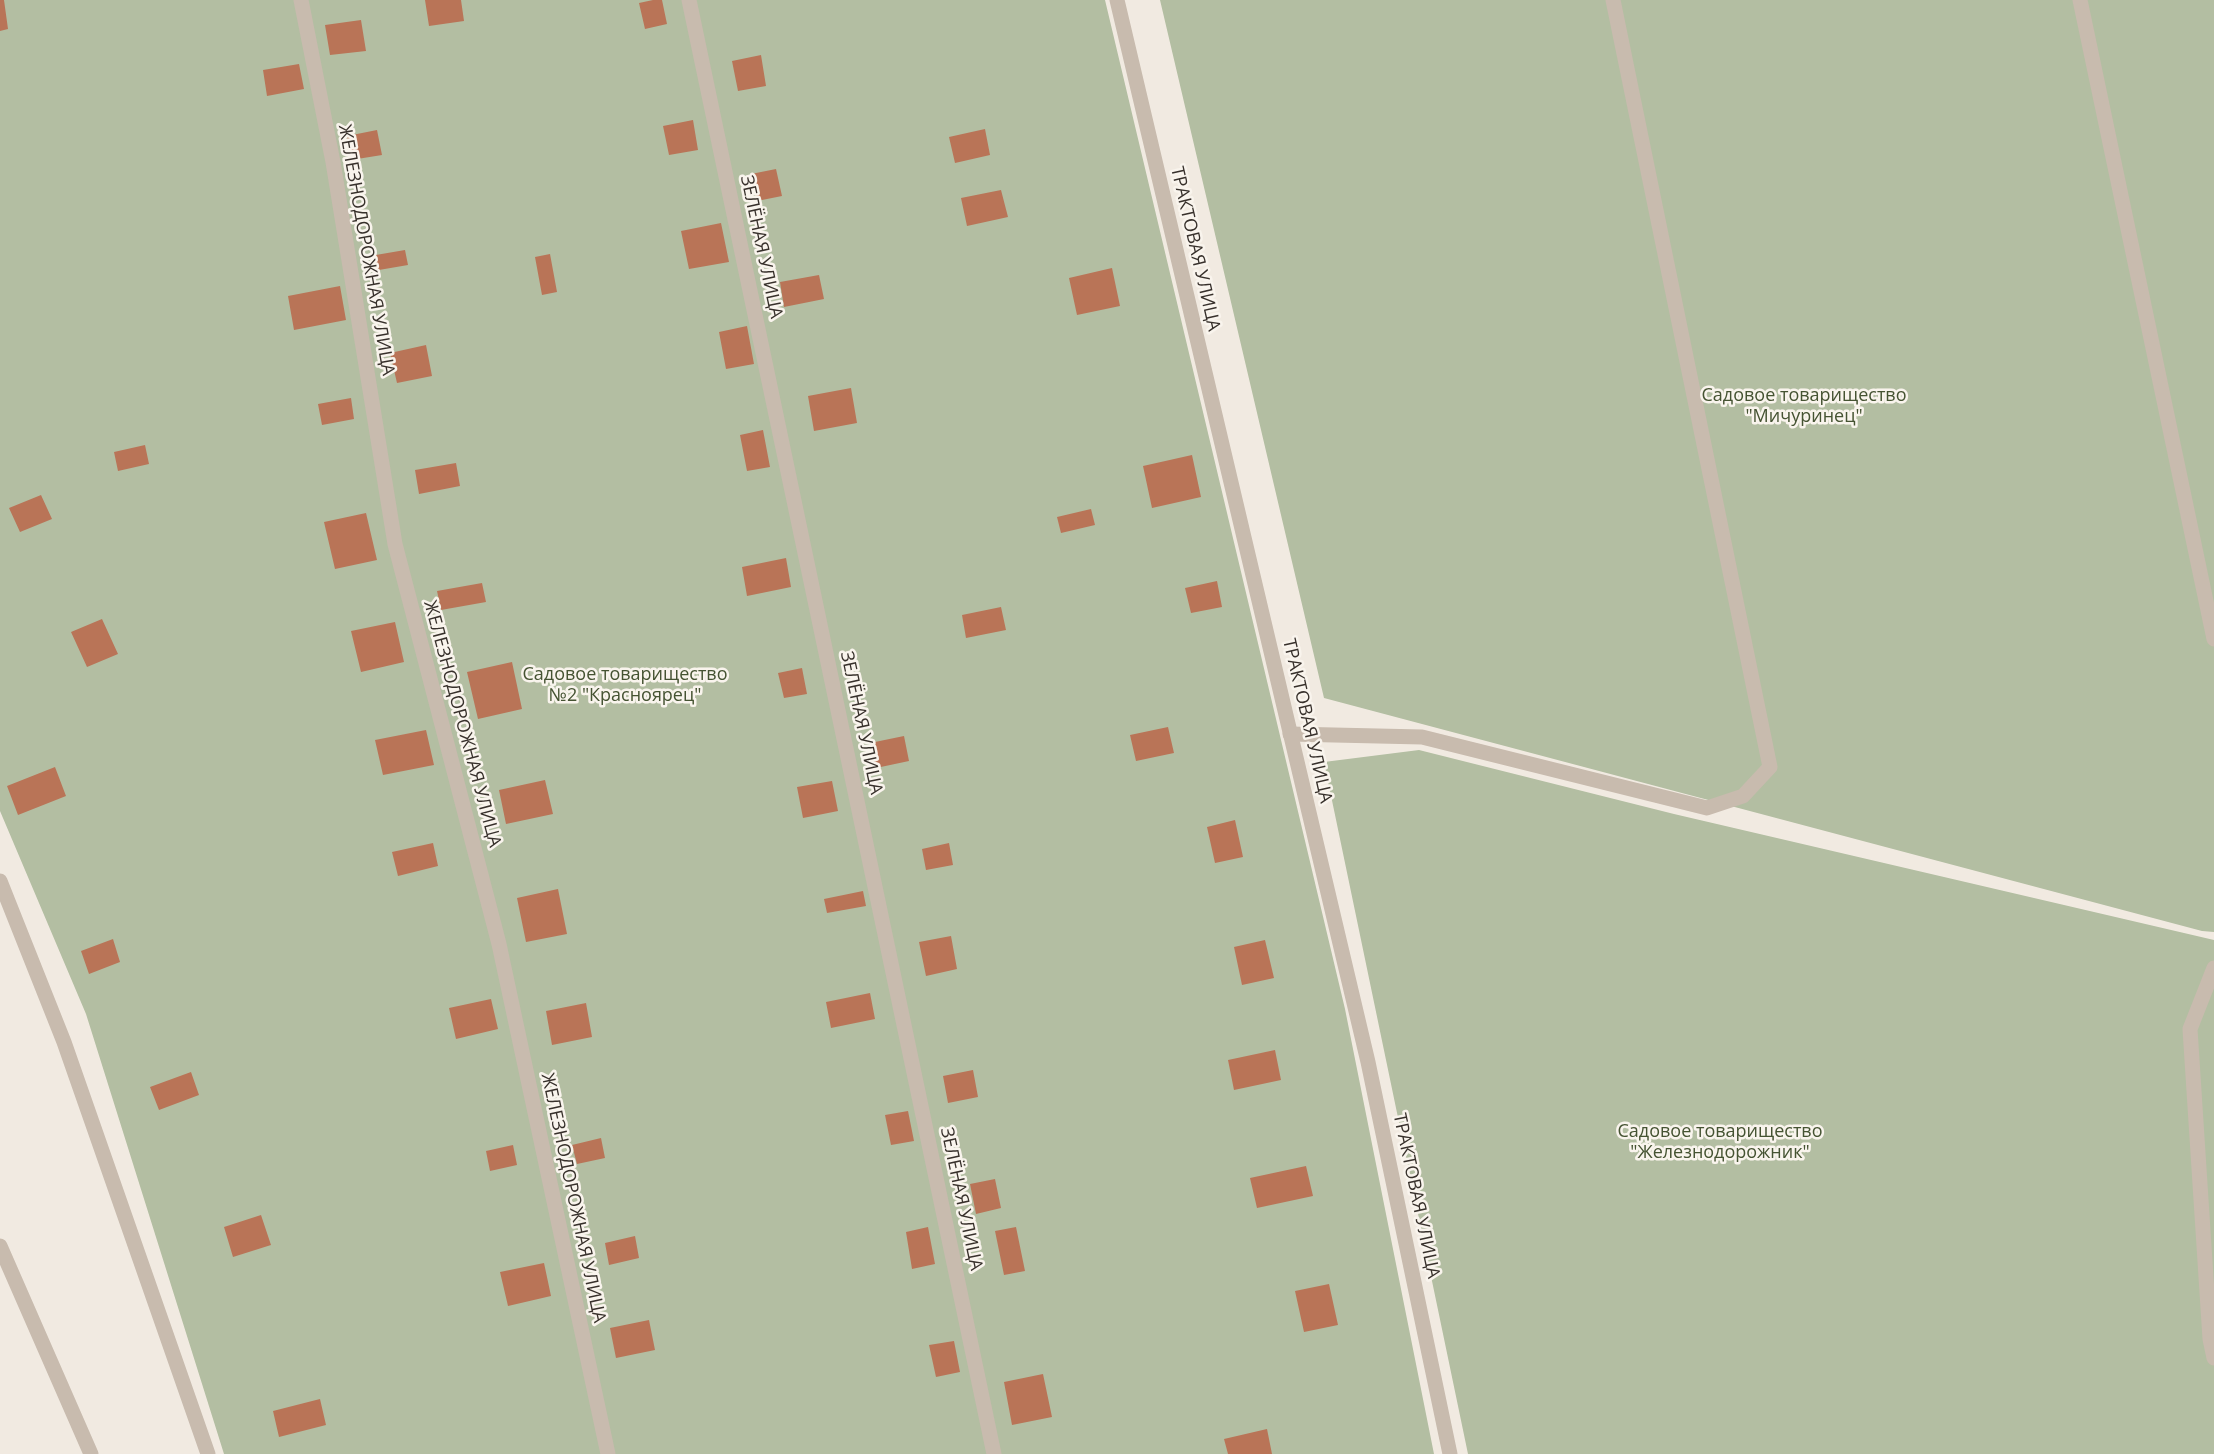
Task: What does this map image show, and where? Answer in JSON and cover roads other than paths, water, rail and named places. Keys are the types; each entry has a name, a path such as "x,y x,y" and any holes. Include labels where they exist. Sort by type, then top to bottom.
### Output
{"street":[{"name":"ЖЕЛЕЗНОДОРОЖНАЯ УЛИЦА","path":"301,0 333,162 395,544 499,944 608,1454"},
{"name":"ЗЕЛЁНАЯ УЛИЦА","path":"689,0 994,1454"},
{"name":"ТРАКТОВАЯ УЛИЦА","path":"1116,0 1368,1062 1450,1454"},
{"path":"1290,734 1422,737 1707,808 1743,796 1770,767 1613,0"},
{"path":"2080,0 2214,639"},
{"path":"0,881 64,1042 208,1454"},
{"path":"2214,968 2190,1029 2209,1327 2214,1358"},
{"path":"0,1246 91,1454"}],"park label":[{"name":"Садовое товарищество \"Мичуринец\"","path":"1804,406"},
{"name":"Садовое товарищество №2 \"Красноярец\"","path":"625,685"},
{"name":"Садовое товарищество \"Железнодорожник\"","path":"1720,1142"}]}
